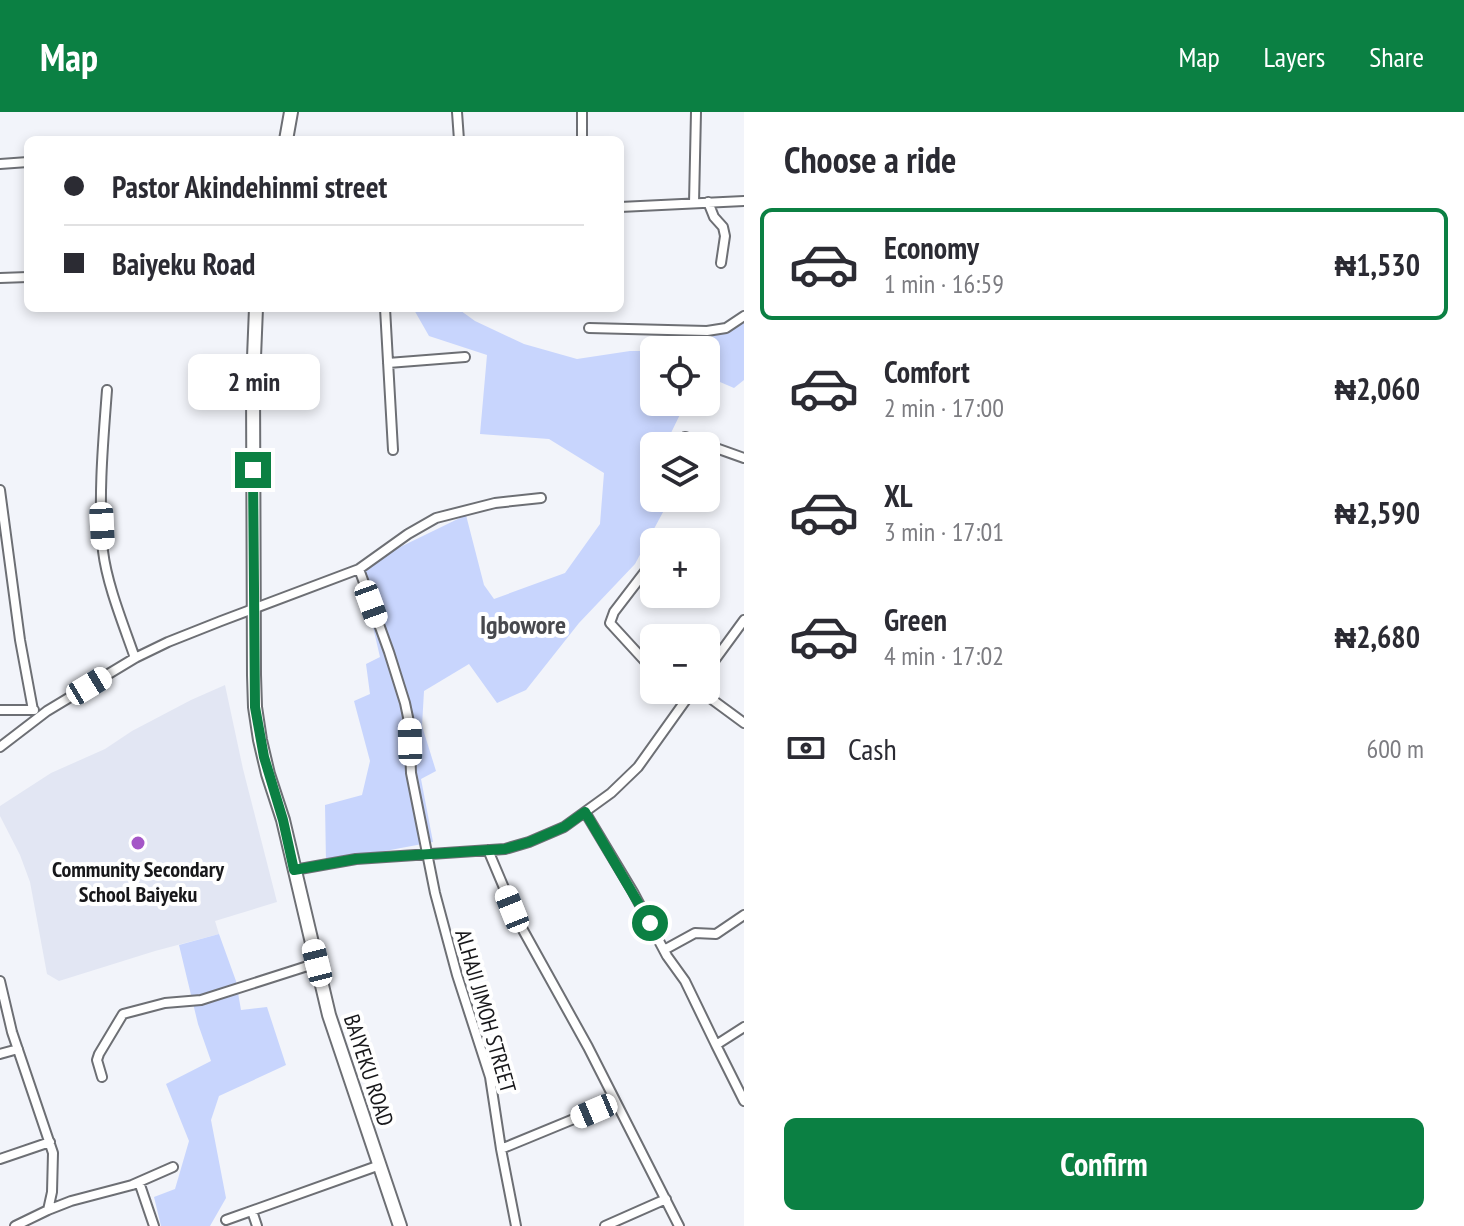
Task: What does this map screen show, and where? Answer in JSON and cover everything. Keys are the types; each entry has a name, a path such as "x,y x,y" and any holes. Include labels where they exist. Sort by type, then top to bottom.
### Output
{"main road":[{"path":"287,136 291,112"},
{"name":"BAIYEKU ROAD","path":"256,312 253,382 254,609 255,707 260,740 283,820 329,1015 400,1226"}],"street":[{"path":"457,112 459,136"},
{"path":"582,112 582,136"},
{"path":"694,203 696,112"},
{"path":"0,164 24,162"},
{"path":"624,207 744,201"},
{"path":"708,202 725,236 721,263"},
{"path":"0,278 24,277"},
{"path":"385,312 393,450"},
{"path":"589,328 707,331 730,327 744,316"},
{"path":"388,363 465,357"},
{"path":"107,390 102,465 103,554 135,658"},
{"path":"720,449 744,458"},
{"path":"0,490 20,640 33,710"},
{"path":"0,747 47,711 135,658 168,642 359,569 436,518 495,503 541,498"},
{"name":"ALHAJI JIMOH STREET","path":"359,569 405,703 411,773 426,853 457,975 488,1069 516,1226"},
{"path":"640,578 614,612 610,623 640,656"},
{"path":"720,653 744,620"},
{"path":"294,870 356,859 505,849 529,842 564,827 611,793 638,767 683,704"},
{"path":"718,704 744,723"},
{"path":"15,709 25,727"},
{"path":"0,710 47,711"},
{"path":"585,812 685,981 744,1101"},
{"path":"488,850 532,949 561,996 679,1226"},
{"path":"664,950 695,933 716,934 744,915"},
{"path":"102,1077 97,1060 99,1054 123,1014 165,1003 201,1000 317,963"},
{"path":"0,981 54,1161 48,1210"},
{"path":"716,1045 744,1027"},
{"path":"0,1054 18,1049"},
{"path":"501,1149 615,1102"},
{"path":"0,1159 50,1142"},
{"path":"226,1220 380,1165"},
{"path":"15,1226 31,1223 48,1210 139,1182 173,1167"},
{"path":"139,1182 154,1226"},
{"path":"605,1226 666,1199"},
{"path":"252,1211 257,1226"}],"shaded area":[{"path":"415,312 463,312 524,344 577,359 640,351 640,416 679,416 671,432 640,432 640,512 663,512 654,528 640,528 640,555 635,564 579,623 526,690 497,703 469,664 424,691 422,726 436,771 421,779 433,842 326,862 325,805 362,795 370,761 354,701 370,694 366,664 380,657 359,567 466,515 484,585 494,599 565,573 600,524 604,473 549,439 480,434 487,355 429,336"},
{"path":"744,323 744,380 734,388 720,382 720,336 714,336"},
{"name":"Community Secondary School Baiyeku","path":"225,685 277,902 215,921 219,934 59,981 47,974 30,882 0,816 0,806 51,773 105,749 132,731"},
{"path":"219,934 236,981 241,1010 267,1007 286,1065 219,1096 211,1120 226,1198 210,1226 161,1226 154,1197 175,1189 189,1141 166,1084 211,1061 198,1024 179,945"}],"place":[{"name":"Community Secondary School Baiyeku","path":"138,843"}],"district":[{"name":"Igbowore","path":"523,624"}],"route":[{"path":"253,470 255,707 268,774 283,820 294,870 356,859 505,849 564,827 585,812 650,923"}]}
